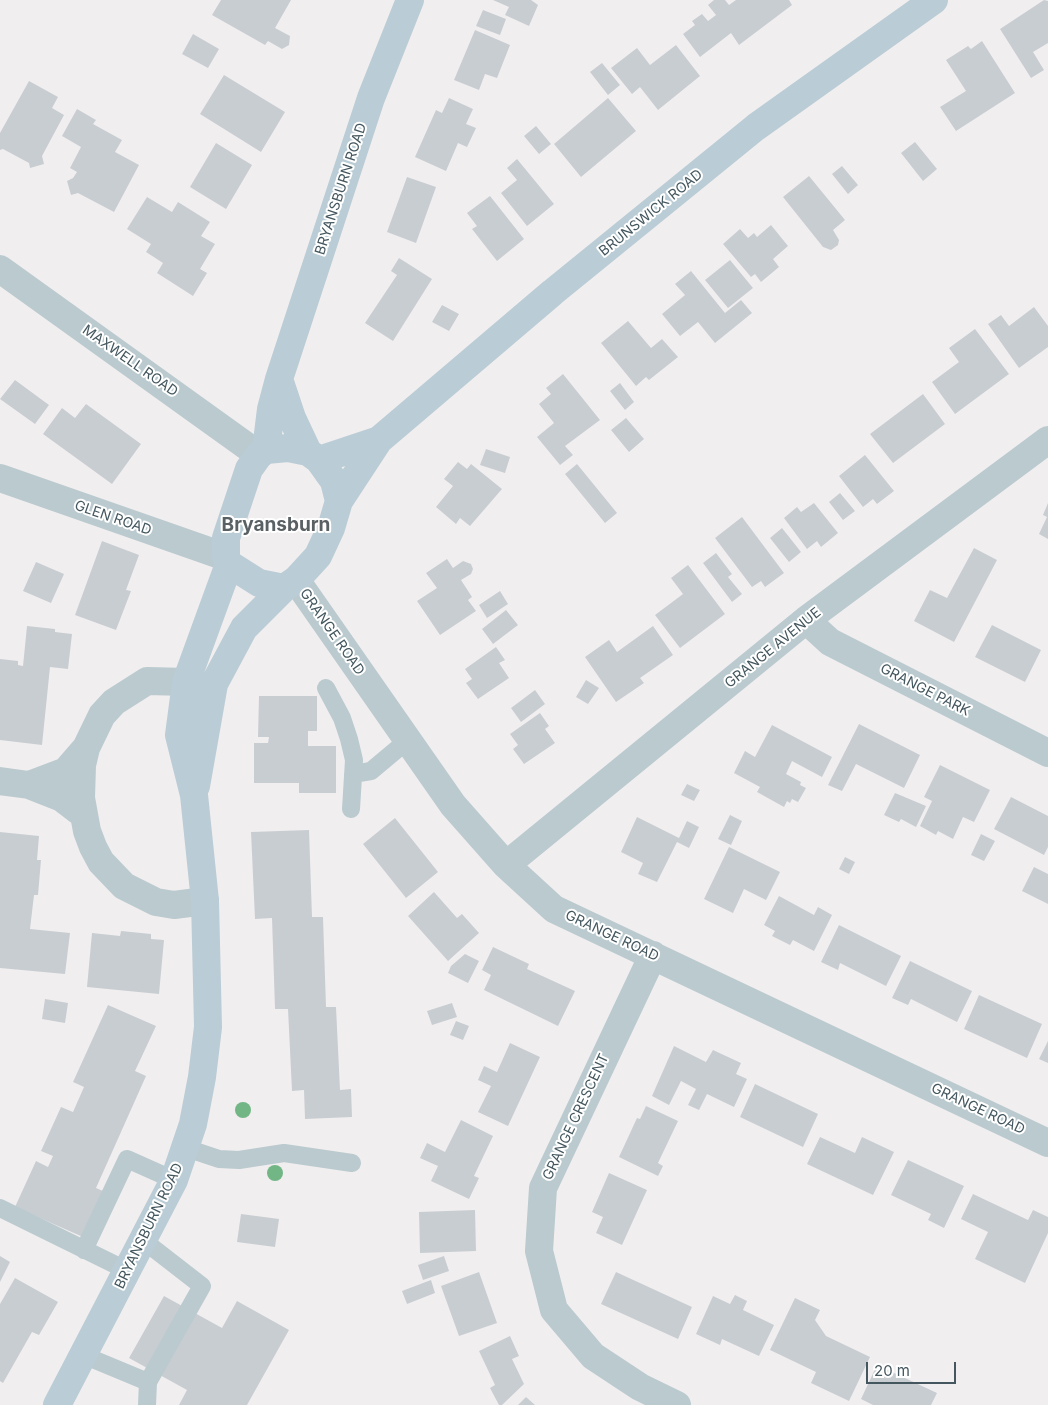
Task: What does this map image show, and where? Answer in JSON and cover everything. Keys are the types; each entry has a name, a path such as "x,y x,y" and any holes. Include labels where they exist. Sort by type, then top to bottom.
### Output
{"main road":[{"name":"BRYANSBURN ROAD","path":"262,453 270,409 371,98 410,0"},
{"name":"BRUNSWICK ROAD","path":"339,501 379,440 553,292 756,127 934,0"},
{"path":"279,380 292,418 314,456 334,481 339,501 331,528 318,556 290,584 259,583 228,561 226,538 249,469 262,453 288,448 314,456"},
{"name":"BRUNSWICK ROAD","path":"314,456 379,440"},
{"name":"BRYANSBURN ROAD","path":"57,1405 144,1241 174,1180 193,1124 202,1077 208,1027 205,901 194,795 179,735 186,682 228,561"},
{"name":"BRYANSBURN ROAD","path":"194,795 214,684 244,628 290,584"}],"street":[{"name":"MAXWELL ROAD","path":"0,269 262,453"},
{"name":"GRANGE AVENUE","path":"506,865 806,620 1048,440"},
{"name":"GLEN ROAD","path":"0,478 228,561"},
{"name":"GRANGE ROAD","path":"290,584 408,740 453,805 506,865 554,909 1048,1143"},
{"name":"GRANGE PARK","path":"806,620 830,642 1048,752"},
{"path":"29,785 66,771 86,748 102,716 114,702 130,690 147,681 186,682"},
{"path":"86,748 81,782 83,814 93,847 101,862 124,886 156,902 174,905 205,901"},
{"path":"0,781 29,785 62,798 83,814"},
{"name":"GRANGE CRESCENT","path":"652,955 543,1188 539,1251 554,1310 593,1356 640,1387 678,1405"}],"lane":[{"path":"326,688 342,718 354,760 350,808"},
{"path":"353,774 372,771 408,740"},
{"path":"186,1148 219,1159 239,1160 284,1153 352,1163"},
{"path":"84,1250 127,1159 174,1180"},
{"path":"0,1208 128,1271"},
{"path":"144,1241 202,1286 148,1382 147,1405"},
{"path":"82,1355 148,1382"}],"building":[{"path":"221,0 291,0 275,28 290,36 289,45 282,49 268,41 265,45 212,15"},
{"path":"493,0 531,0 538,5 529,26 505,15 509,7"},
{"path":"714,0 725,0 729,5 736,0 789,0 792,5 739,45 731,33 700,57 683,34 695,25 692,21 702,14 708,21 716,15 708,5"},
{"path":"1044,0 1048,1 1048,43 1033,52 1044,70 1031,78 1000,29"},
{"path":"483,10 506,19 500,35 476,26"},
{"path":"475,30 510,45 497,78 485,74 479,90 454,80"},
{"path":"193,34 219,49 208,68 182,54"},
{"path":"982,41 1015,93 956,131 940,107 966,91 946,60 968,46 971,49"},
{"path":"676,45 700,76 658,110 640,87 632,94 611,68 637,48 650,65"},
{"path":"602,63 620,85 608,95 590,72"},
{"path":"224,75 285,112 261,152 200,114"},
{"path":"29,81 58,97 52,108 64,115 42,156 44,164 30,168 29,163 3,149 0,150 0,133"},
{"path":"449,98 473,109 466,124 476,128 467,147 458,143 446,171 415,157 436,110 442,113"},
{"path":"608,98 636,131 581,177 554,144"},
{"path":"77,109 96,120 93,124 122,140 115,152 139,165 114,212 78,193 71,195 67,181 73,178 77,172 70,168 81,147 62,136"},
{"path":"536,126 551,144 539,154 524,136"},
{"path":"915,142 937,169 923,181 901,153"},
{"path":"216,143 252,165 226,209 190,187"},
{"path":"517,159 554,204 527,226 501,193 517,180 507,168"},
{"path":"842,166 858,185 848,194 832,174"},
{"path":"809,176 845,220 833,230 839,240 838,245 831,250 823,247 783,197"},
{"path":"407,177 436,187 416,243 387,232"},
{"path":"490,196 524,239 497,261 472,229 477,226 467,213"},
{"path":"147,197 172,212 178,202 210,222 201,236 215,244 200,269 207,273 193,296 157,273 163,263 146,252 151,244 127,229"},
{"path":"771,225 788,246 773,259 779,267 761,282 755,274 751,277 723,244 740,229 748,238 754,233 757,237"},
{"path":"399,258 432,279 393,341 365,323 397,275 391,271"},
{"path":"730,260 753,288 728,308 705,280"},
{"path":"691,271 725,313 741,300 752,313 715,343 698,322 680,336 662,314 685,295 675,284"},
{"path":"442,305 459,314 449,331 432,322"},
{"path":"1034,307 1048,326 1048,347 1019,368 988,324 1001,315 1009,326"},
{"path":"628,321 651,348 662,339 678,357 649,380 646,377 636,386 601,343"},
{"path":"975,329 1009,374 955,414 932,382 959,362 949,348"},
{"path":"563,374 600,420 565,446 573,455 560,465 537,437 554,423 539,404 551,394 546,388"},
{"path":"15,380 49,405 35,424 0,399"},
{"path":"620,383 634,402 625,410 610,391"},
{"path":"923,394 945,424 893,463 870,434"},
{"path":"86,404 141,444 112,484 43,434 62,408 75,418"},
{"path":"626,418 644,439 629,452 611,430"},
{"path":"486,449 510,457 505,473 480,465"},
{"path":"865,455 894,491 877,504 873,499 863,507 839,476"},
{"path":"458,462 467,469 471,464 502,489 470,526 460,518 456,524 436,507 453,486 444,479"},
{"path":"577,464 617,513 605,523 565,474"},
{"path":"840,493 855,511 843,520 829,502"},
{"path":"814,503 838,533 821,547 817,541 807,549 784,518 797,507 801,512"},
{"path":"1048,503 1048,539 1039,534 1047,517 1043,515"},
{"path":"742,517 784,573 765,587 761,581 752,587 715,538"},
{"path":"782,528 801,552 789,562 770,538"},
{"path":"102,541 139,555 126,590 131,591 116,630 75,615"},
{"path":"974,548 997,560 954,642 914,621 930,590 947,598"},
{"path":"716,553 732,574 728,577 742,594 732,602 703,563"},
{"path":"447,559 453,568 463,561 471,564 473,569 471,574 461,580 472,597 468,600 476,611 440,635 417,601 437,588 426,573"},
{"path":"36,562 64,574 51,603 23,591"},
{"path":"688,565 725,614 680,648 655,615 683,594 671,578"},
{"path":"500,591 508,604 487,618 479,605"},
{"path":"506,610 518,625 493,644 482,629"},
{"path":"992,625 1041,650 1025,682 975,657"},
{"path":"27,626 55,629 55,632 72,634 68,669 50,667 42,745 0,740 0,659 18,661 18,665 23,666"},
{"path":"653,626 673,655 640,678 644,683 616,702 585,657 609,640 617,652"},
{"path":"496,647 505,660 499,663 509,678 478,699 466,683 472,679 465,669"},
{"path":"586,680 599,688 588,704 576,697"},
{"path":"535,690 545,704 521,722 511,708"},
{"path":"259,696 317,696 317,731 308,731 308,746 336,746 336,793 299,793 299,783 254,783 254,743 268,743 269,737 258,737"},
{"path":"540,713 549,726 545,729 555,743 524,764 513,749 518,745 510,734"},
{"path":"859,724 920,755 904,788 856,764 842,791 828,785"},
{"path":"772,725 832,757 822,777 792,761 786,774 801,782 800,785 806,788 798,802 792,799 790,803 787,801 784,807 757,792 760,787 734,773 745,751 755,757"},
{"path":"940,765 990,790 974,822 963,817 953,839 938,831 936,835 920,826 932,801 924,797"},
{"path":"687,784 700,790 694,801 681,795"},
{"path":"895,793 926,806 916,827 901,819 899,822 884,815"},
{"path":"1011,797 1048,816 1048,847 1044,855 994,829"},
{"path":"730,815 742,821 731,845 718,839"},
{"path":"637,817 679,838 687,821 699,827 689,848 677,842 657,882 638,874 643,863 621,852"},
{"path":"395,818 438,872 406,898 363,844"},
{"path":"309,830 312,917 323,917 326,1007 336,1007 340,1090 351,1089 352,1117 305,1119 304,1090 292,1091 288,1009 275,1009 272,918 255,919 251,832"},
{"path":"0,832 39,836 37,860 41,860 38,895 34,895 30,929 70,933 65,974 0,968"},
{"path":"981,834 995,841 984,861 971,855"},
{"path":"729,847 780,872 766,900 744,889 733,913 704,899"},
{"path":"845,857 855,862 849,874 839,869"},
{"path":"1034,867 1048,874 1048,904 1022,891"},
{"path":"434,892 457,918 462,914 479,933 448,961 408,916"},
{"path":"779,896 814,915 818,907 832,915 814,951 793,940 790,945 772,936 775,931 764,925"},
{"path":"839,925 901,956 886,986 840,963 838,970 821,962"},
{"path":"121,931 151,934 151,939 164,940 159,994 87,987 92,933 120,936"},
{"path":"493,947 529,964 527,969 575,991 558,1026 484,990 491,975 482,970"},
{"path":"465,954 479,961 468,983 448,973 451,966"},
{"path":"910,961 972,991 957,1022 911,999 908,1005 892,998"},
{"path":"979,995 1042,1024 1027,1058 964,1029"},
{"path":"45,999 68,1003 65,1023 42,1019"},
{"path":"452,1003 457,1017 432,1025 427,1011"},
{"path":"108,1005 156,1026 135,1071 146,1076 96,1188 103,1191 83,1237 15,1207 36,1161 48,1167 53,1156 41,1151 61,1107 73,1112 84,1087 73,1082"},
{"path":"456,1021 469,1026 463,1040 450,1035"},
{"path":"1048,1041 1048,1063 1039,1059"},
{"path":"510,1043 540,1057 508,1126 478,1112 491,1086 478,1080 484,1066 497,1072"},
{"path":"674,1046 706,1062 713,1050 741,1063 736,1074 747,1079 734,1107 707,1094 699,1110 688,1105 696,1089 681,1081 669,1105 652,1096"},
{"path":"755,1084 818,1114 803,1147 740,1117"},
{"path":"646,1106 678,1121 658,1163 663,1166 658,1176 619,1157 637,1118 640,1119"},
{"path":"461,1120 493,1136 474,1176 479,1178 469,1199 431,1181 438,1166 420,1158 427,1143 445,1152"},
{"path":"820,1137 855,1153 862,1137 894,1152 873,1195 807,1164"},
{"path":"908,1160 964,1186 944,1228 928,1220 931,1214 891,1195"},
{"path":"609,1173 647,1190 622,1245 596,1233 603,1217 592,1212"},
{"path":"973,1194 1028,1220 1033,1210 1048,1217 1048,1233 1025,1283 975,1259 988,1232 961,1219"},
{"path":"475,1210 476,1251 420,1253 419,1212"},
{"path":"241,1214 279,1219 275,1247 237,1242"},
{"path":"0,1256 10,1262 0,1282"},
{"path":"444,1256 449,1271 423,1280 418,1265"},
{"path":"479,1272 497,1323 459,1336 441,1286"},
{"path":"616,1272 692,1307 678,1339 601,1304"},
{"path":"15,1278 58,1302 39,1335 32,1332 3,1383 0,1381 0,1304"},
{"path":"431,1280 435,1293 407,1304 402,1291"},
{"path":"735,1295 747,1301 743,1310 774,1325 759,1356 722,1339 720,1345 696,1334 713,1296 730,1304"},
{"path":"164,1296 222,1328 237,1301 289,1330 247,1405 179,1405 187,1390 129,1358"},
{"path":"795,1298 820,1310 815,1320 826,1336 870,1357 849,1401 811,1383 816,1372 770,1350"},
{"path":"510,1336 519,1356 512,1359 524,1384 502,1405 499,1405 490,1388 495,1385 479,1351"},
{"path":"877,1365 937,1393 931,1405 873,1405 861,1399"},
{"path":"526,1397 535,1405 518,1405"}],"district":[{"name":"Bryansburn","path":"276,525"}]}
